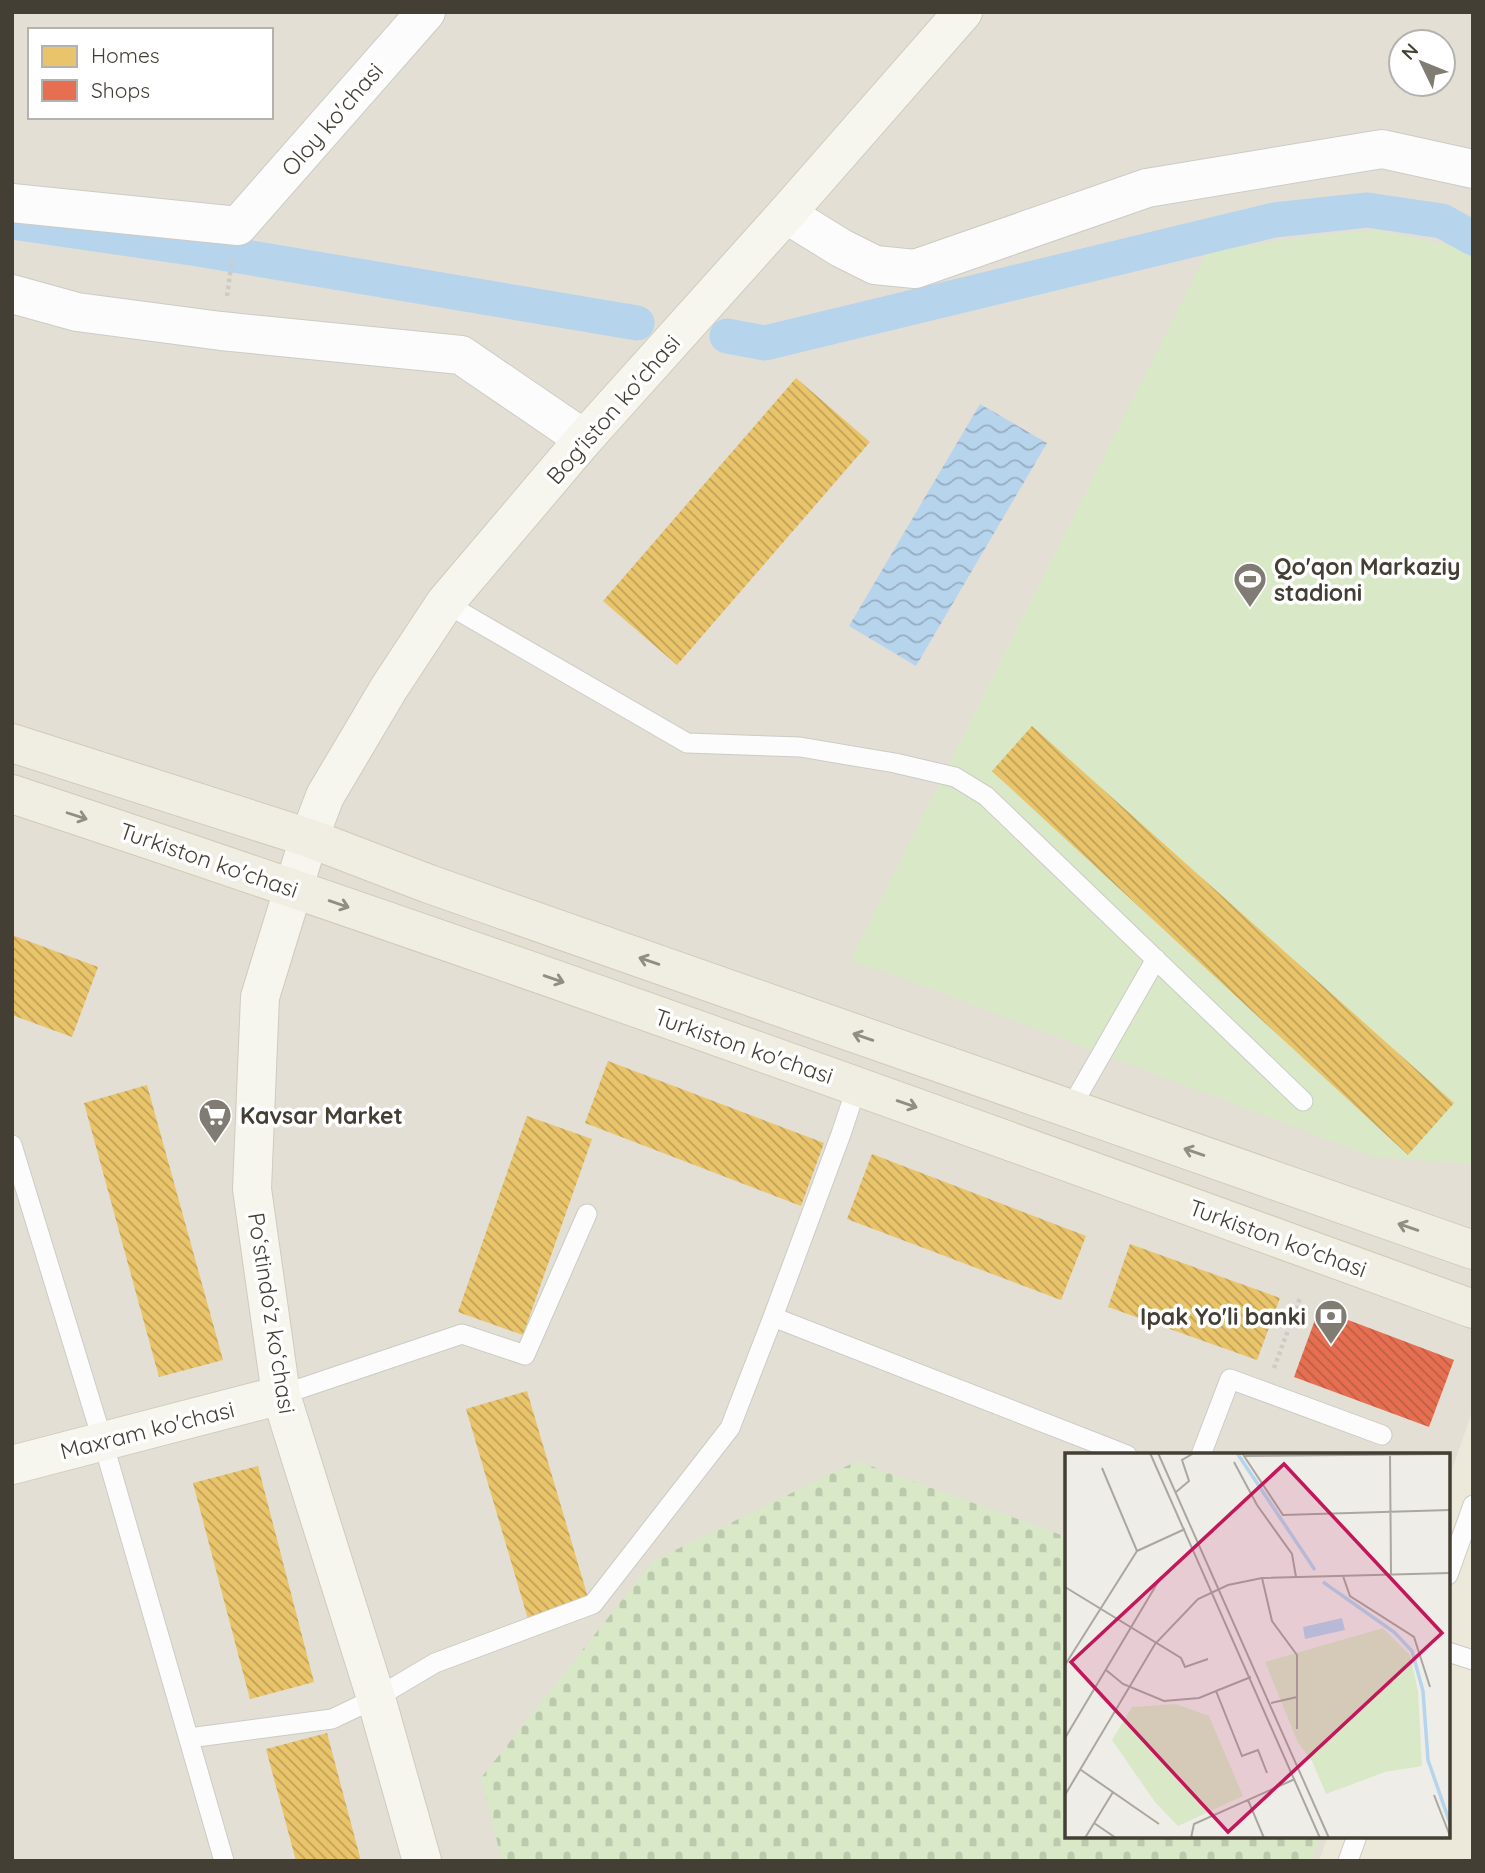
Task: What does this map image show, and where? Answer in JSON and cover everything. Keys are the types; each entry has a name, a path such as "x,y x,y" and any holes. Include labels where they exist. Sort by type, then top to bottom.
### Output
{"main road":[{"name":"Bog'iston ko'chasi","path":"309,838 325,796 389,688 445,603 584,439 963,12"},
{"name":"Turkiston ko'chasi","path":"12,743 309,838 429,884 1473,1250"},
{"name":"Turkiston ko'chasi","path":"12,794 294,888 857,1086 1473,1309"},
{"name":"Poʻstindoʻz koʻchasi","path":"309,838 260,997 251,1189 281,1395 376,1698 422,1861"},
{"name":"Maxram ko'chasi","path":"12,1465 281,1395"}],"street":[{"name":"Oloy ko'chasi","path":"238,226 426,12"},
{"path":"786,214 841,248 875,265 915,269 1147,188 1382,149 1473,169"},
{"path":"12,203 238,226"},
{"path":"12,294 77,312 221,331 461,355 584,439"}],"lane":[{"path":"445,603 687,743 800,747 955,777 986,796 1303,1101"},
{"path":"1070,1109 1156,959"},
{"path":"189,1738 332,1719 376,1698 435,1663 593,1604 730,1428 857,1086"},
{"path":"12,1145 103,1441 224,1861"},
{"path":"281,1395 462,1334 525,1355 587,1214"},
{"path":"773,1317 1123,1453"},
{"path":"1202,1453 1230,1379 1382,1434"},
{"path":"1450,1569 1473,1505"},
{"path":"1450,1652 1473,1660"},
{"path":"1348,1861 1356,1838"}],"path":[{"path":"221,331 238,226"},
{"path":"1266,1392 1300,1298"}],"shaded area":[{"path":"12,12 1473,12 1473,1861 12,1861"},
{"path":"1473,1409 1473,1861 1319,1861 1327,1838 1450,1838 1450,1475"}],"green space":[{"name":"Qo'qon Markaziy stadioni","path":"1376,230 1453,246 1473,258 1473,1164 1374,1157 894,975 850,961 1207,252 1305,237"},
{"path":"857,1461 1065,1536 1065,1838 1319,1838 1312,1861 502,1861 481,1778 653,1561"}],"water":[{"path":"980,404 1047,443 916,666 849,626"}],"building: Homes":[{"path":"796,378 870,442 677,665 603,601"},
{"path":"1032,726 1454,1103 1408,1155 992,771"},
{"path":"12,935 98,967 72,1037 12,1015"},
{"path":"608,1061 824,1143 801,1206 585,1123"},
{"path":"147,1085 223,1360 159,1377 84,1103"},
{"path":"527,1116 592,1139 523,1335 458,1312"},
{"path":"872,1154 1086,1236 1061,1300 847,1219"},
{"path":"1130,1244 1280,1298 1257,1360 1108,1307"},
{"path":"527,1391 589,1601 528,1619 466,1409"},
{"path":"258,1466 314,1682 250,1699 193,1483"},
{"path":"327,1733 361,1861 296,1861 266,1749"}],"building: Shops":[{"path":"1319,1309 1454,1360 1429,1427 1294,1377"}],"waterway":[{"path":"727,336 765,343 1274,220 1367,210 1442,221 1473,238"},
{"path":"12,222 198,249 637,323"}],"place":[{"name":"Qo'qon Markaziy stadioni","path":"1250,609"},
{"name":"Kavsar Market","path":"215,1145"},
{"name":"Ipak Yo'li banki","path":"1331,1346"}]}
